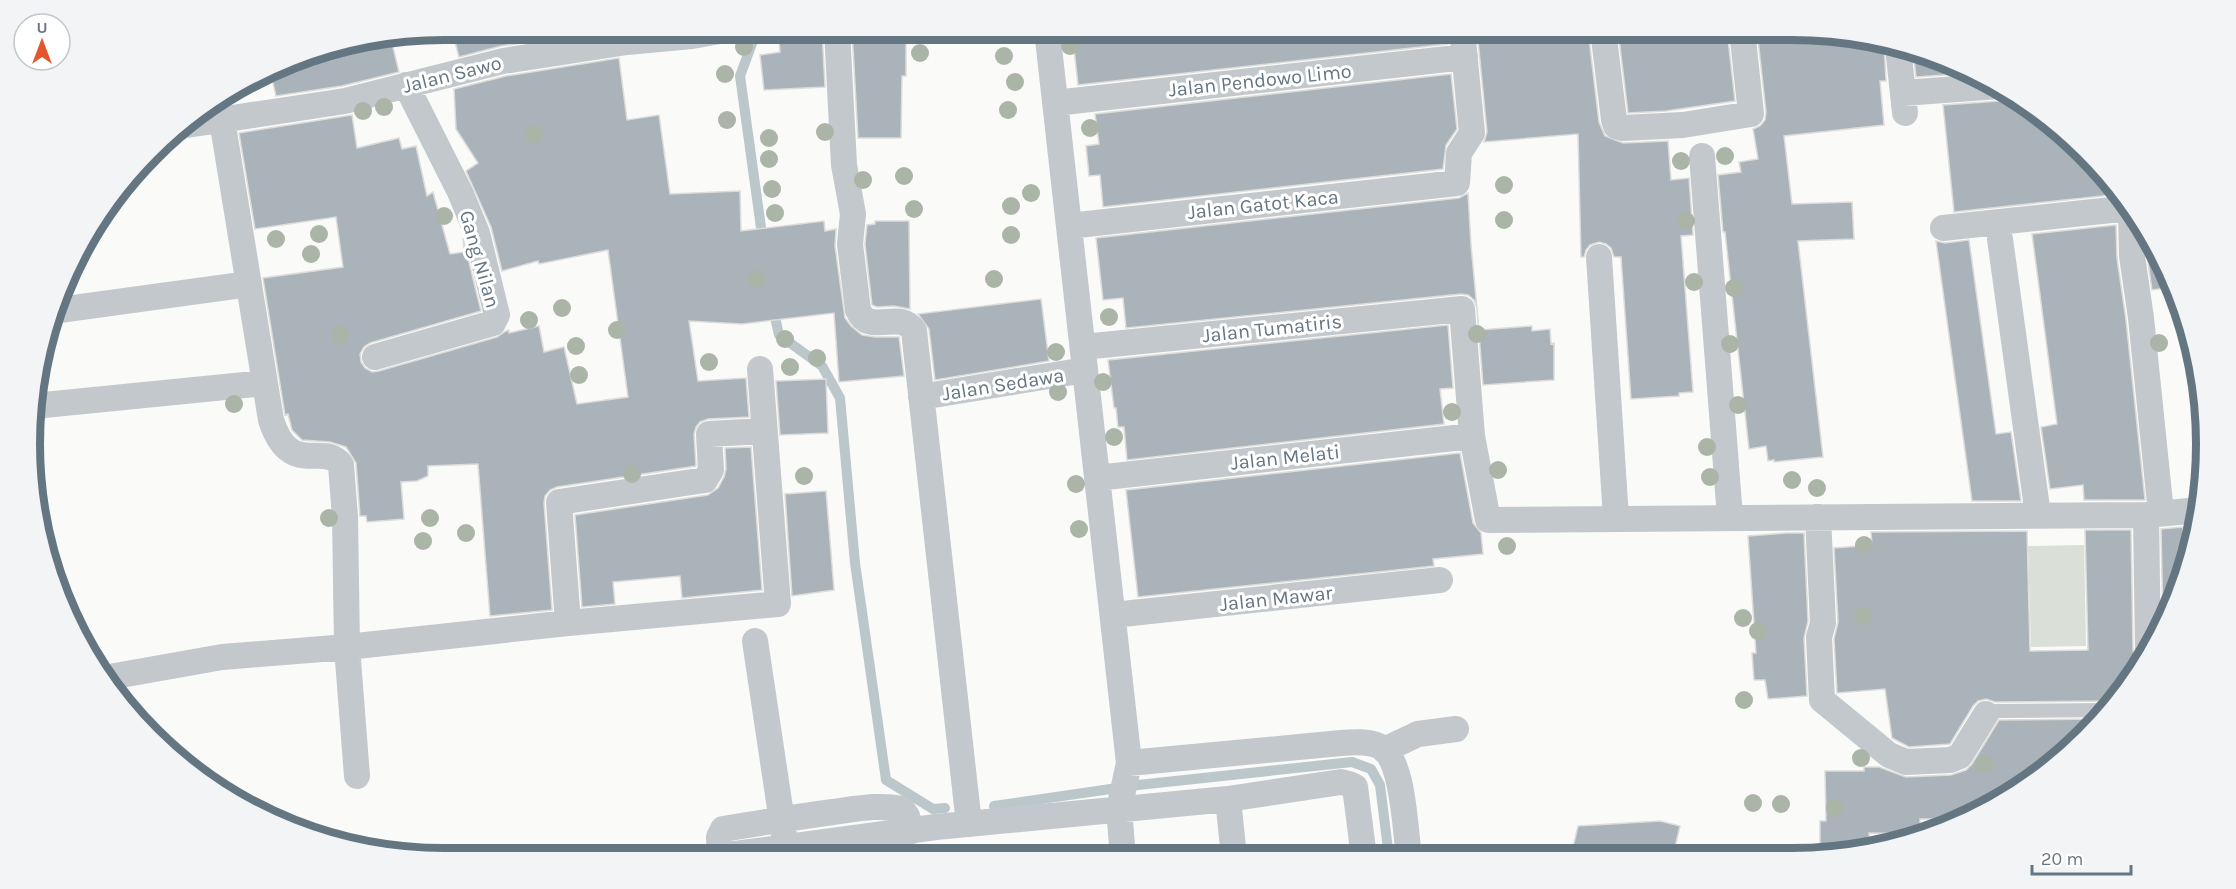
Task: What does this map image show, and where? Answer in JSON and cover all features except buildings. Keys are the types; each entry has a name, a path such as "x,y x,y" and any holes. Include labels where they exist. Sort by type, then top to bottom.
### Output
{"street":[{"name":"Jalan Sawo","path":"201,122 345,101 503,61 649,40"},
{"path":"838,40 844,165 853,214 850,244 858,310 861,318 866,321 900,321 914,330 969,824"},
{"path":"1048,40 1128,768 1120,805 1122,848"},
{"path":"1463,40 1465,57"},
{"path":"1604,40 1614,120 1616,126 1623,128 1683,125 1751,114 1743,40"},
{"path":"1899,55 1904,103 1983,89"},
{"name":"Jalan Pendowo Limo","path":"1055,103 1465,57"},
{"name":"Jalan Gatot Kaca","path":"1069,226 1457,183 1459,153 1472,133 1465,57"},
{"name":"Gang Nilan","path":"375,357 493,323 496,315 477,233 460,192 406,85"},
{"path":"222,120 271,420 276,435 290,451 299,455 330,457 338,460 341,465 345,517 347,647 357,776"},
{"path":"1702,156 1730,517"},
{"path":"1943,228 2120,210"},
{"path":"2131,227 2153,514 2149,632"},
{"path":"2000,239 2038,515"},
{"path":"1599,257 1616,519"},
{"path":"64,309 249,284"},
{"name":"Jalan Tumatiris","path":"1084,359 1462,309 1472,436"},
{"name":"Jalan Sedawa","path":"921,397 1084,359"},
{"path":"114,676 222,657 347,647 568,623 778,604 760,369"},
{"path":"44,405 265,383"},
{"path":"568,623 559,502 705,480 711,470 709,434 764,430"},
{"path":"1472,436 1488,520 2153,514 2190,511"},
{"name":"Jalan Melati","path":"1097,477 1472,436"},
{"path":"1818,517 1823,623 1819,636 1822,700 1889,754 1906,762 1950,760 1960,756 1986,714"},
{"name":"Jalan Mawar","path":"1113,615 1440,580"},
{"path":"755,641 786,848"},
{"path":"1384,750 1418,734 1456,729"},
{"path":"1128,768 1341,742 1371,744 1390,754 1397,771 1407,848"},
{"path":"842,848 912,831 1120,805 1228,799 1341,782 1355,787 1363,848"},
{"path":"1228,799 1233,848"},
{"path":"716,848 723,829 873,806 891,806 902,809 912,831"}],"lane":[{"path":"1986,714 1997,711 2096,710"}],"shaded area":[{"path":"2084,545 2086,646 2031,647 2028,546"}],"waterway":[{"path":"753,40 740,76 763,242"},
{"path":"773,308 779,335 822,366 840,398 855,563 886,780 933,809 945,808"},
{"path":"994,806 1138,785 1352,762 1371,769 1380,785 1388,848"}]}
